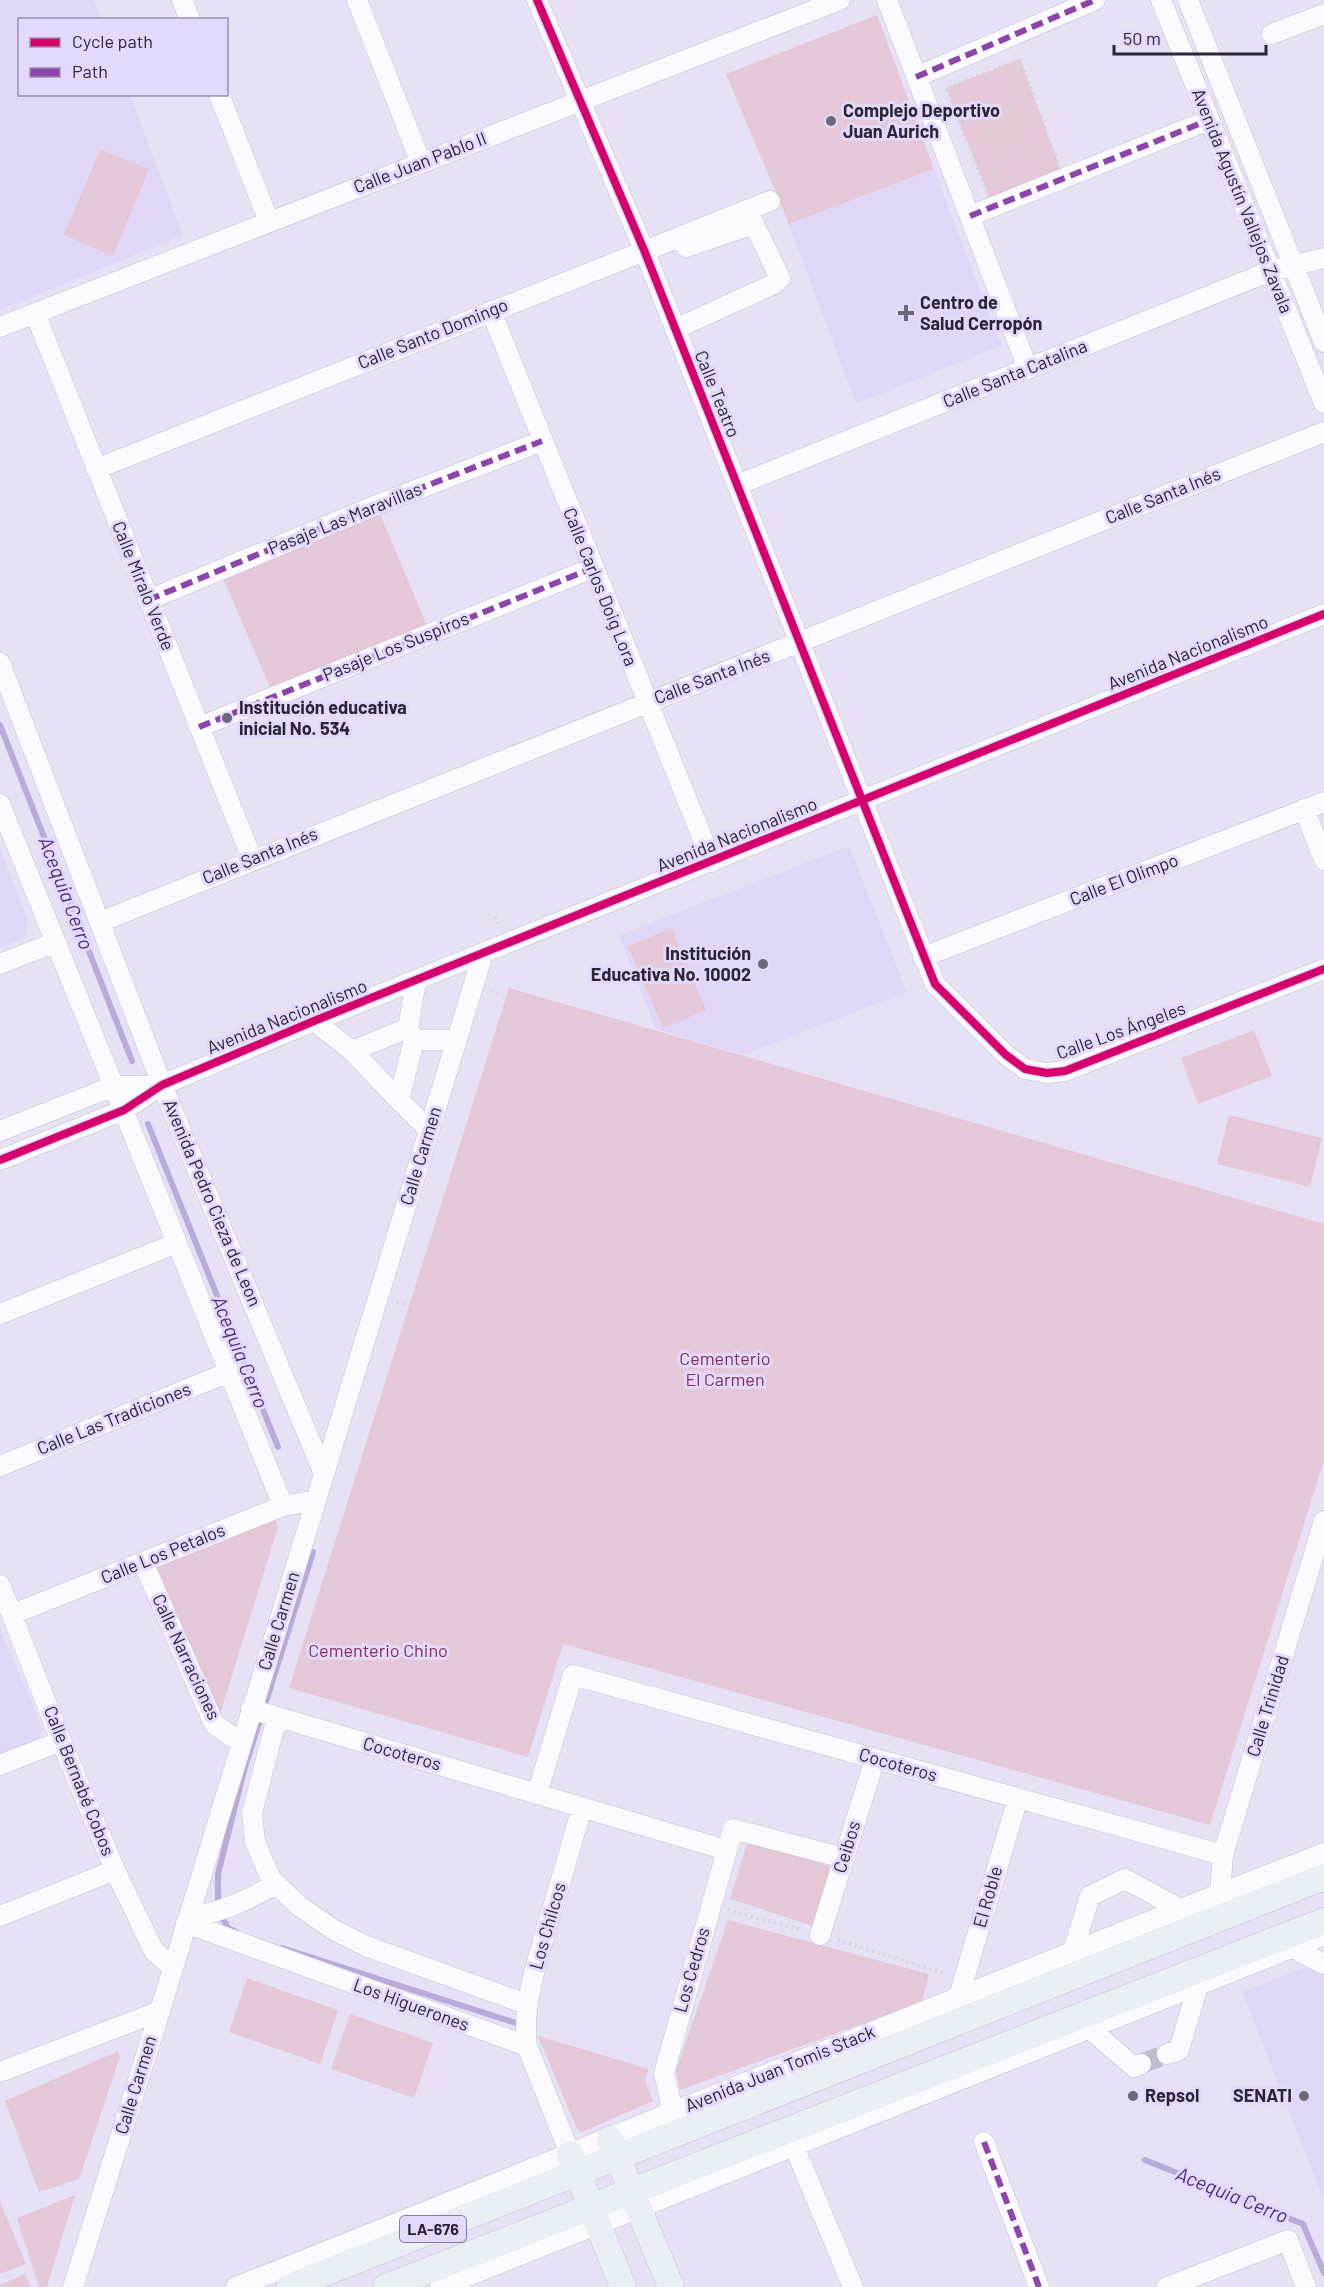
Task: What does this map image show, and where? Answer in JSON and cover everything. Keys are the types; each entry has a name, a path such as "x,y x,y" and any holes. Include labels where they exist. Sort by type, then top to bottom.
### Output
{"main road":[{"name":"Avenida Juan Tomis Stack","path":"289,2287 573,2163 1324,1877"},
{"path":"636,2199 1324,1921"},
{"path":"614,2148 671,2287"},
{"path":"573,2163 623,2287"},
{"name":"LA-676","path":"386,2287 594,2216 636,2199"}],"street":[{"path":"182,0 189,18"},
{"path":"357,0 421,163"},
{"name":"Calle Teatro","path":"537,0 646,255 862,801"},
{"name":"Calle Juan Pablo II","path":"0,327 840,0"},
{"path":"887,0 1028,369"},
{"path":"916,77 1095,0"},
{"name":"Avenida Agustín Vallejos Zavala","path":"1161,0 1324,403"},
{"name":"Avenida Agustín Vallejos Zavala","path":"1188,0 1324,342"},
{"path":"1272,34 1324,14"},
{"path":"220,96 269,222"},
{"path":"970,216 1209,120"},
{"name":"Calle Santo Domingo","path":"96,469 490,311 646,255 770,201"},
{"path":"646,255 754,224 780,278 774,284 675,329"},
{"name":"Calle Santa Catalina","path":"737,485 1271,271 1324,258"},
{"name":"Calle Carlos Doig Lora","path":"490,311 712,862"},
{"name":"Calle Miralo Verde","path":"35,313 252,859"},
{"name":"Calle Santa Inés","path":"100,922 252,859 1324,432"},
{"name":"Pasaje Las Maravillas","path":"148,600 377,505 542,441"},
{"name":"Pasaje Los Suspiros","path":"199,727 593,568"},
{"name":"Avenida Nacionalismo","path":"162,1085 1324,614"},
{"name":"Avenida Pedro Cieza de Leon","path":"0,663 162,1085 324,1473"},
{"name":"Calle Los Ángeles","path":"862,801 935,984 1006,1055 1025,1070 1047,1073 1065,1071 1324,969"},
{"name":"Calle El Olimpo","path":"923,957 1324,802"},
{"path":"0,804 282,1506"},
{"path":"1304,809 1324,860"},
{"path":"0,964 56,942"},
{"name":"Calle Carmen","path":"73,2287 160,2011 483,954"},
{"path":"399,1100 411,1034 416,981"},
{"path":"314,1022 352,1051 429,1130"},
{"path":"352,1051 411,1034 457,1040"},
{"path":"0,1131 114,1086 162,1085"},
{"path":"0,1160 124,1110 162,1085"},
{"path":"0,1314 177,1243"},
{"name":"Calle Las Tradiciones","path":"0,1466 229,1372"},
{"name":"Calle Los Petalos","path":"13,1614 282,1506 316,1500"},
{"name":"Calle Trinidad","path":"1220,1893 1223,1855 1324,1521"},
{"name":"Calle Narraciones","path":"143,1562 214,1724 241,1743"},
{"name":"Calle Bernabé Cobos","path":"0,1585 61,1741 115,1870 154,1951 173,1968"},
{"name":"Cocoteros","path":"537,1794 573,1675 1223,1855"},
{"name":"Cocoteros","path":"251,1709 726,1850"},
{"path":"277,1717 252,1814 255,1842 276,1884 299,1906 334,1930 366,1946 526,2004"},
{"path":"0,1765 61,1741"},
{"name":"Ceibos","path":"820,1935 874,1758"},
{"name":"El Roble","path":"962,1988 1018,1798"},
{"name":"Los Chilcos","path":"526,2046 526,2004 582,1807"},
{"name":"Los Cedros","path":"673,2112 664,2073 733,1829 844,1857"},
{"name":"Avenida Juan Tomis Stack","path":"614,2148 673,2112 962,1988 1073,1951 1324,1852"},
{"path":"0,1916 115,1870"},
{"path":"1073,1951 1090,1896 1125,1879 1180,1909"},
{"path":"187,1919 207,1914 253,1896 276,1884"},
{"name":"Los Higuerones","path":"187,1919 526,2046"},
{"path":"636,2199 794,2146 1324,1935"},
{"path":"1293,1948 1324,1964"},
{"path":"1167,2054 1179,2050 1198,1986"},
{"path":"0,2072 160,2011"},
{"path":"1090,2029 1134,2067 1141,2064"},
{"path":"526,2046 573,2163"},
{"path":"984,2142 1039,2287"},
{"path":"794,2146 853,2287"},
{"name":"Avenida Juan Tomis Stack","path":"236,2287 573,2163"},
{"name":"LA-676","path":"440,2287 594,2216"},
{"path":"1167,2287 1288,2240 1306,2287"}],"path":[{"path":"946,88 1020,59"},
{"path":"1007,118 1020,59"},
{"path":"1020,59 1061,171"},
{"path":"946,88 994,123"},
{"path":"946,88 990,199"},
{"path":"1001,118 1007,118 1017,127 1015,138 1010,142 1002,143 992,135 994,123 1001,118"},
{"path":"1017,127 1042,119"},
{"path":"969,146 992,135"},
{"path":"1015,138 1061,171"},
{"path":"990,199 1002,143"},
{"path":"990,199 1061,171"},
{"path":"710,1905 820,1935 962,1988"}],"shaded area":[{"path":"0,0 94,0 101,18 18,18 18,96 130,96 183,235 0,310"},
{"name":"Centro de Salud Cerropón","path":"934,169 1001,346 856,404 789,224"},
{"name":"Institución Educativa No. 10002","path":"849,846 907,992 744,1055 656,1029 619,935"},
{"path":"0,848 28,920 25,937 0,948"},
{"path":"0,1629 43,1729 37,1741 0,1756"},
{"name":"SENATI","path":"1324,1960 1324,2200 1242,1992"}],"green space":[{"name":"Complejo Deportivo Juan Aurich","path":"877,15 934,169 789,224 726,74"},
{"path":"1020,59 1061,171 990,199 946,88"},
{"path":"100,149 149,169 113,256 64,235"},
{"path":"380,514 428,628 272,692 224,580"},
{"path":"672,928 706,1010 663,1028 628,946"},
{"name":"Cementerio El Carmen","path":"509,988 1324,1224 1324,1460 1210,1825 563,1644 528,1757 289,1688"},
{"path":"1254,1030 1272,1076 1198,1104 1181,1058"},
{"path":"1229,1115 1322,1138 1310,1187 1217,1164"},
{"path":"272,1518 276,1520 278,1527 220,1714 154,1567"},
{"path":"748,1840 835,1868 816,1927 730,1899"},
{"path":"728,1920 929,1974 922,2002 680,2090 676,2071"},
{"path":"247,1978 338,2010 320,2064 229,2032"},
{"path":"350,2014 433,2043 414,2098 331,2069"},
{"path":"538,2036 649,2069 645,2080 653,2101 582,2132 577,2129"},
{"path":"118,2051 120,2056 79,2179 39,2192 5,2101"},
{"path":"75,2195 47,2287 39,2287 17,2218"},
{"path":"0,2201 26,2264 0,2274"},
{"path":"25,2274 31,2287 1,2287 0,2285"}],"waterway":[{"name":"Acequia Cerro","path":"0,725 132,1061"},
{"name":"Acequia Cerro","path":"148,1124 278,1447"},
{"name":"Acequia Cerro","path":"264,1708 313,1552"},
{"name":"Acequia Cerro","path":"218,1904 218,1874 245,1767 261,1717"},
{"path":"221,1915 228,1928 236,1932"},
{"path":"282,1948 516,2023"},
{"name":"Acequia Cerro","path":"1145,2160 1303,2224 1324,2273"}],"tunnel":[{"path":"1141,2064 1167,2054"}],"marked path":[{"path":"916,77 1095,0"},
{"path":"970,216 1209,120"},
{"path":"148,600 377,505 542,441"},
{"path":"199,727 593,568"},
{"path":"984,2142 1039,2287"}],"cycle path":[{"path":"537,0 644,250 935,984 1006,1055 1025,1069 1047,1073 1065,1071 1324,969"},
{"path":"0,1160 124,1110 162,1085 314,1021 1324,614"}],"place":[{"name":"Complejo Deportivo Juan Aurich","path":"831,121"},
{"name":"Centro de Salud Cerropón","path":"906,313"},
{"name":"Institución educativa inicial No. 534","path":"227,718"},
{"name":"Institución Educativa No. 10002","path":"763,964"},
{"name":"Repsol","path":"1133,2096"},
{"name":"SENATI","path":"1304,2096"}],"park label":[{"name":"Cementerio Chino","path":"378,1651"}]}
